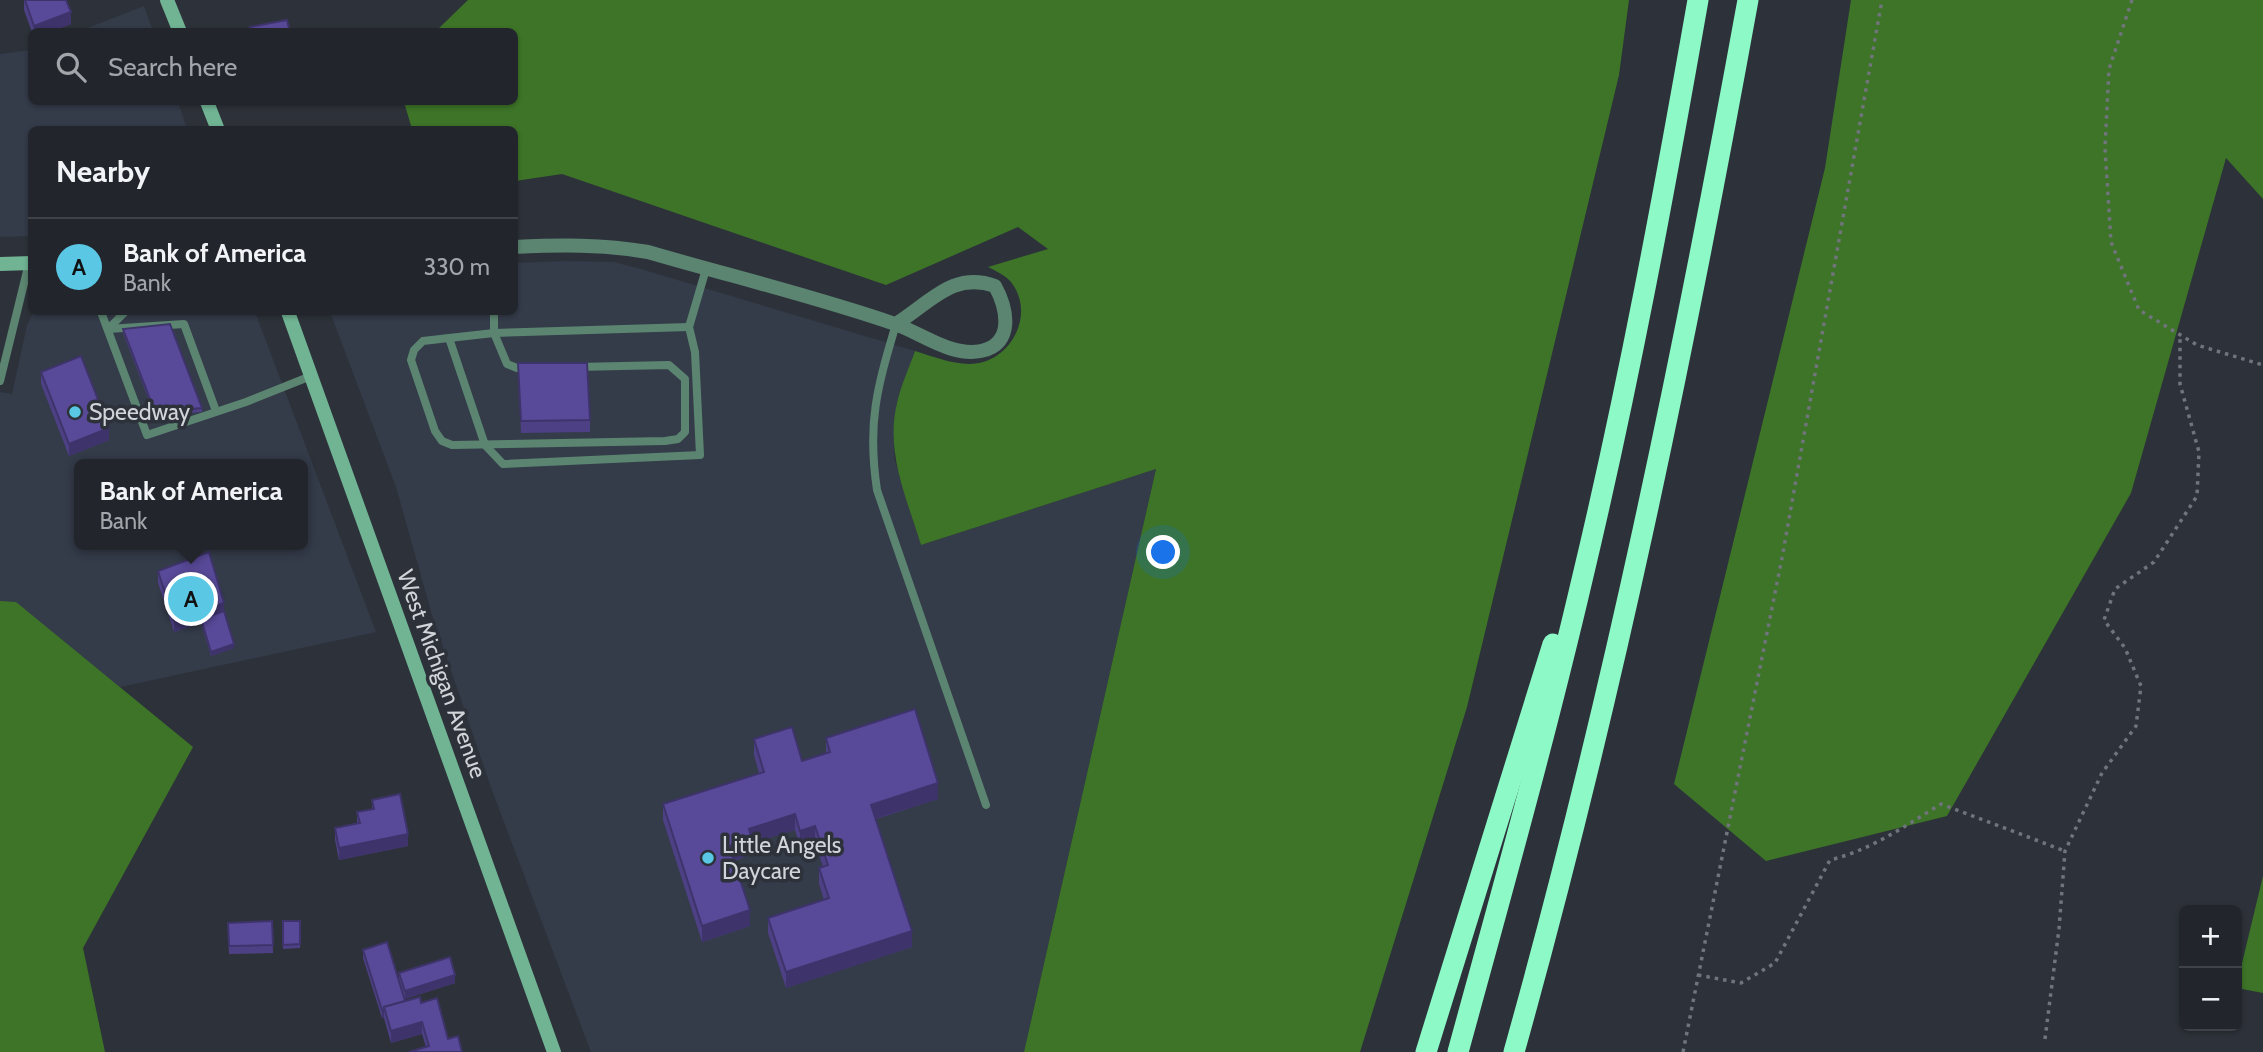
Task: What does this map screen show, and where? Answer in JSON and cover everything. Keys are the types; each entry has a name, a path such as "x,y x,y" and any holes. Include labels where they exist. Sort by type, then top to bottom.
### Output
{"highway":[{"path":"1458,1052 1532,782 1583,578 1670,162 1698,0"},
{"path":"1514,1052 1627,604 1705,237 1748,0"},
{"path":"1426,1052 1558,630 1583,578"}],"main road":[{"path":"167,0 178,28"},
{"path":"208,105 216,126"},
{"path":"0,264 28,263"},
{"name":"West Michigan Avenue","path":"289,315 554,1052"}],"street":[{"path":"518,247 612,246 706,269 896,324 958,349 981,351 998,342 1007,321 1005,303 995,286 976,279 956,282 896,324"}],"lane":[{"path":"449,338 485,445 503,464 700,455 695,352 689,327 706,269"},
{"path":"0,381 28,271"},
{"path":"101,315 135,392 147,435 311,376"},
{"path":"108,329 122,315"},
{"path":"494,315 494,333 507,364 517,369 545,368"},
{"path":"108,329 184,324 189,350 203,388 216,411"},
{"path":"896,324 872,414 871,452 877,490 986,805"},
{"path":"559,368 669,365 685,379 685,432 678,439 666,441 452,445 442,441 435,431 411,360 414,350 422,341 494,333 689,327"},
{"path":"117,355 131,354"}],"path":[{"path":"1683,1052 1782,558 1882,0"},
{"path":"2133,0 2109,69 2105,148 2111,242 2139,310 2197,345 2263,365"},
{"path":"2045,1039 2059,929 2065,851 2082,809 2102,773 2136,726 2141,686 2125,648 2104,620 2115,589 2154,562 2197,496 2199,452 2180,384 2179,335"},
{"path":"1698,975 1741,983 1775,963 1830,860 1853,854 1889,836 1941,804 2065,851"}],"shaded area":[{"path":"144,6 152,28 88,28"},
{"path":"28,50 28,105 179,105 186,126 28,126 28,236 0,237 0,54"},
{"path":"614,262 915,351 897,402 894,457 921,545 1156,469 1024,1052 591,1052 493,793 432,615 396,487 331,315 518,315 518,263"},
{"path":"32,315 256,315 376,632 0,713 0,392 12,394 27,325"}],"green space":[{"path":"468,0 1629,0 1619,75 1467,707 1360,1052 1024,1052 1156,469 921,545 899,475 894,421 899,396 915,351 963,364 979,363 1002,352 1017,332 1021,306 1011,282 988,267 1048,249 1018,227 886,285 562,174 518,181 518,126 411,126 405,105 518,105 518,28 439,28"},
{"path":"1851,0 2263,0 2263,199 2226,158 2131,493 1947,816 1766,861 1674,784 1825,168"},
{"path":"0,601 16,602 193,747 83,948 105,1052 0,1052"},
{"path":"2263,876 2263,993 2242,989 2242,963"}],"building":[{"path":"25,0 66,0 71,12 34,26"},
{"path":"287,20 289,28 250,28"},
{"path":"170,324 202,408 155,412 123,329"},
{"name":"Speedway","path":"81,356 109,428 69,444 41,372"},
{"path":"518,363 587,363 590,420 521,421"},
{"path":"209,552 224,603 174,620 158,571"},
{"path":"224,611 234,644 211,652 201,619"},
{"name":"Little Angels Daycare","path":"915,709 938,783 871,805 912,931 786,972 768,918 829,898 819,868 828,865 815,826 800,831 795,814 749,829 752,839 729,846 750,910 702,926 663,804 764,772 754,739 792,727 802,761 830,752 826,738"},
{"path":"400,794 408,834 339,848 335,828 360,823 357,812 374,809 372,800"},
{"path":"272,921 273,945 229,946 228,923"},
{"path":"283,921 300,921 300,944 283,945"},
{"path":"387,942 405,1001 382,1010 363,950"},
{"path":"450,957 455,975 405,991 399,973"},
{"path":"420,997 421,1003 437,998 448,1039 458,1036 462,1052 409,1052 429,1046 422,1022 391,1031 384,1007"}],"place":[{"name":"Speedway","path":"75,412"},
{"name":"Bank of America","path":"191,599"},
{"name":"Little Angels Daycare","path":"708,858"}]}
